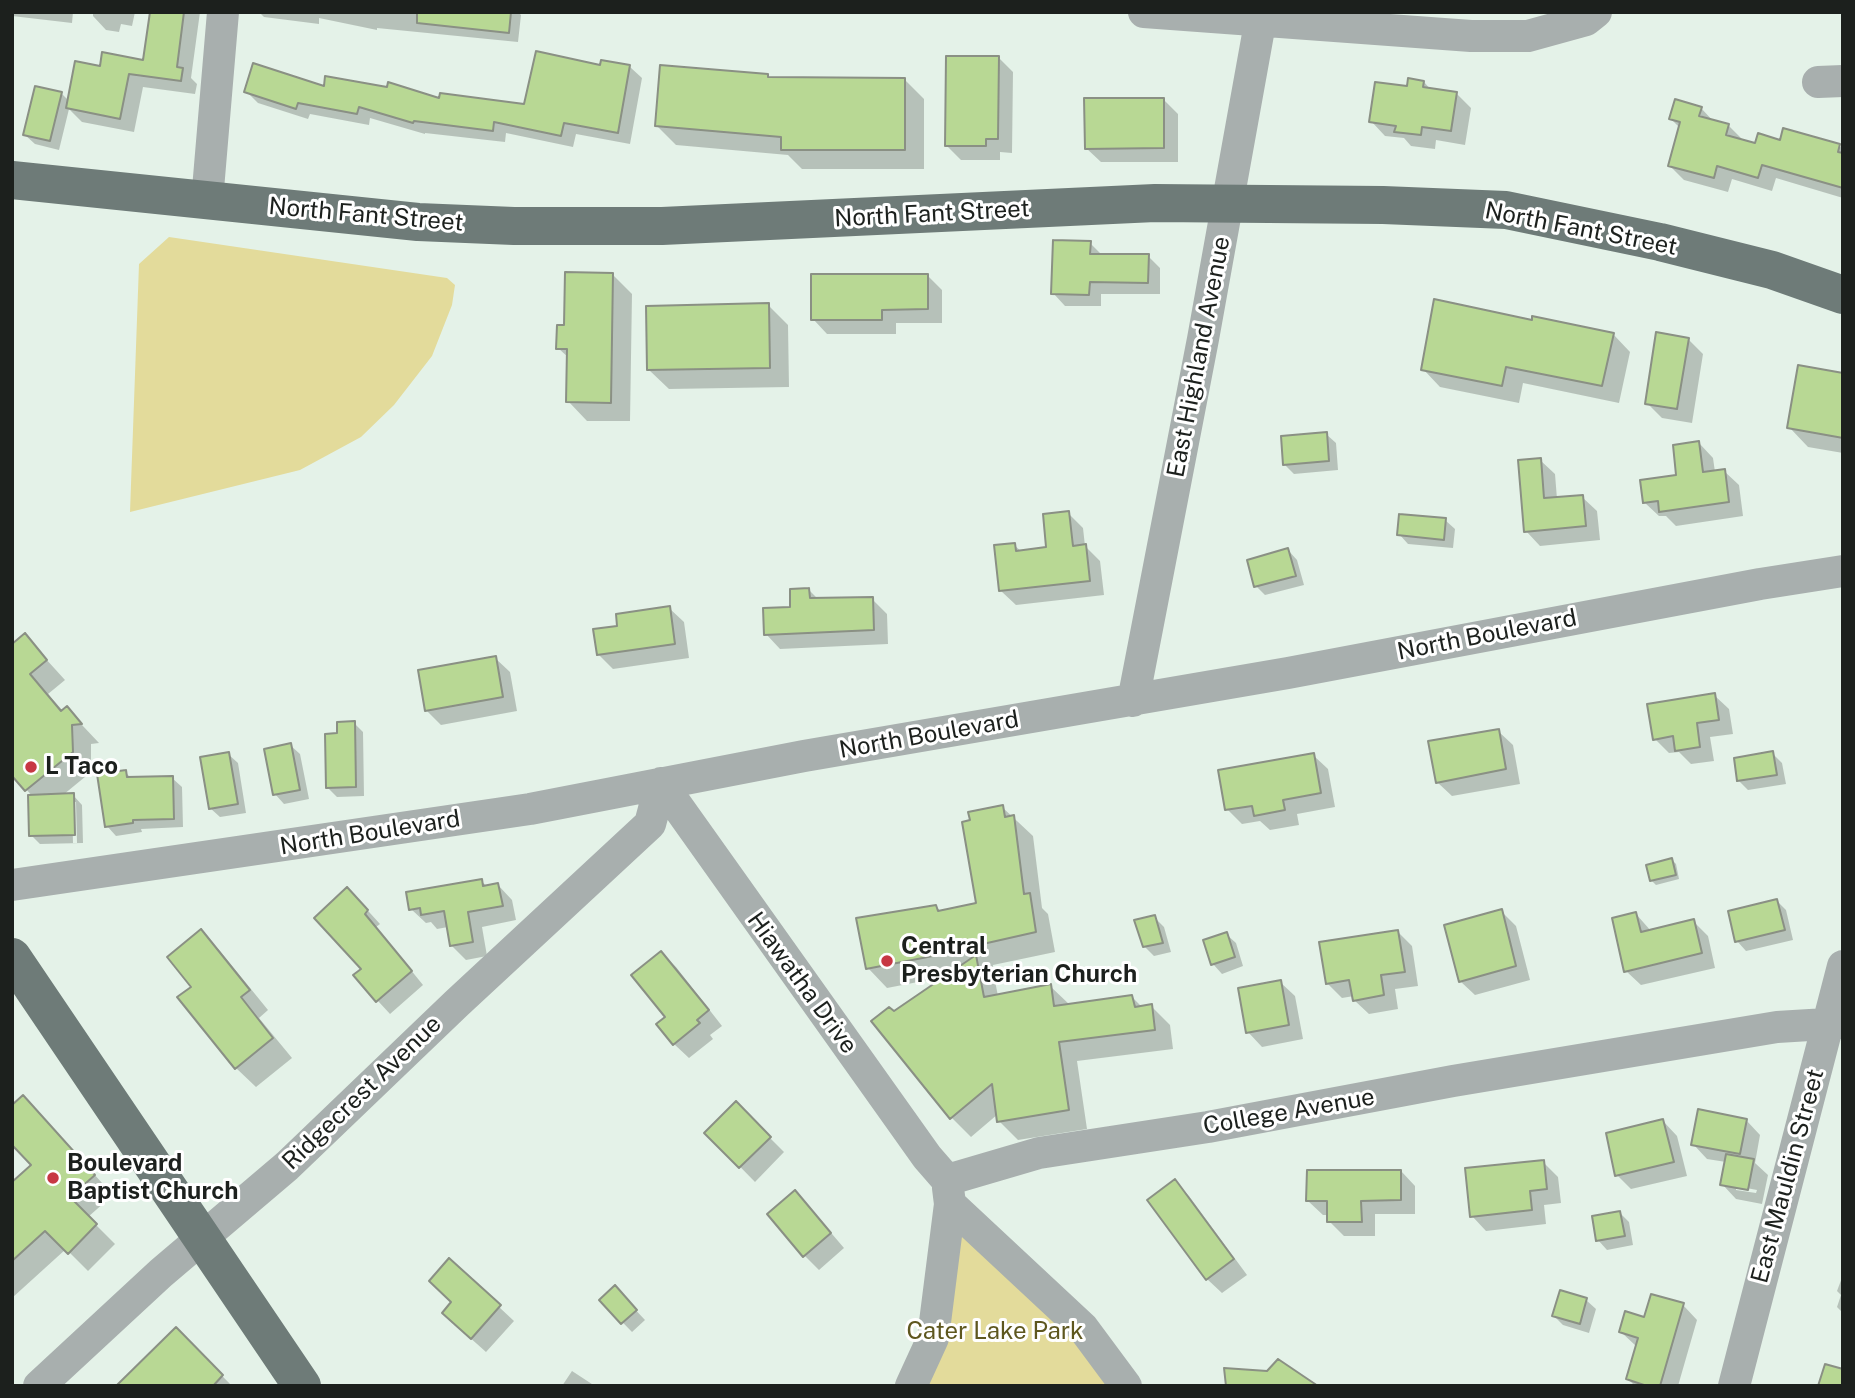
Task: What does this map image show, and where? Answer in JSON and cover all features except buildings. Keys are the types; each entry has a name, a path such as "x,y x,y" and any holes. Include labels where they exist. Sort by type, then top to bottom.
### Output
{"main road":[{"name":"North Fant Street","path":"12,180 418,222 586,227 1155,203 1383,205 1506,210 1660,242 1772,270 1843,295"},
{"path":"12,957 302,1386"}],"street":[{"path":"207,201 223,12"},
{"path":"1144,12 1262,16 1471,36 1528,36 1586,19 1596,12"},
{"name":"East Highland Avenue","path":"1133,701 1262,16"},
{"name":"North Boulevard","path":"12,885 530,809 804,756 1133,701 1746,586 1843,571"},
{"name":"Hiawatha Drive","path":"661,783 905,1126 948,1192 1083,1328 1126,1386"},
{"name":"Ridgecrest Avenue","path":"39,1386 202,1238 287,1166 650,824 661,783"},
{"name":"East Mauldin Street","path":"1734,1386 1835,1024 1843,966"},
{"name":"College Avenue","path":"948,1192 1039,1153 1208,1127 1777,1027 1835,1024"},
{"path":"911,1386 933,1338 948,1192"}],"green space":[{"path":"169,237 447,278 455,285 452,305 432,356 394,405 361,437 300,470 130,512 139,264"},
{"name":"Cater Lake Park","path":"969,1233 1056,1317 1109,1386 921,1386 954,1240"}],"place":[{"name":"L Taco","path":"31,767"},
{"name":"Central Presbyterian Church","path":"887,961"},
{"name":"Boulevard Baptist Church","path":"53,1178"}]}
